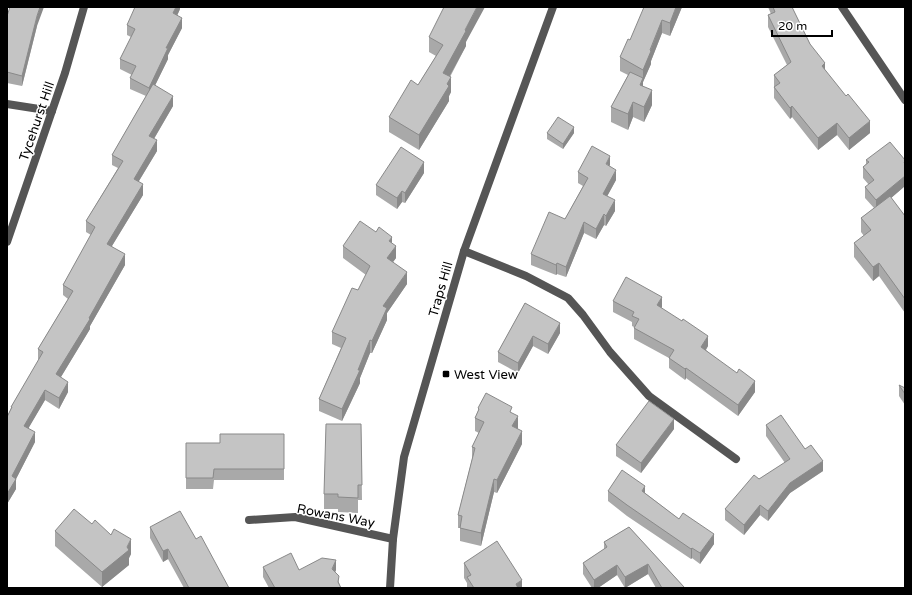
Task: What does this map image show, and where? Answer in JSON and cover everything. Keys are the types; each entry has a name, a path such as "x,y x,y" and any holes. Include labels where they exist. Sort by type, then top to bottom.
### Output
{"street":[{"name":"Tycehurst Hill","path":"7,242 65,73 84,7"},
{"name":"Traps Hill","path":"390,588 393,539 404,457 464,251 553,7"},
{"path":"842,7 905,100"},
{"path":"7,104 52,111"},
{"path":"464,251 526,276 568,298 610,352 649,396 736,459"},
{"name":"Rowans Way","path":"249,520 295,517 393,539"}],"building":[{"path":"10,7 40,7 22,76 7,72 7,16"},
{"path":"135,7 176,7 173,13 182,18 166,48 168,48 149,88 130,78 136,66 120,59 135,29 127,25"},
{"path":"444,7 477,7 465,30 466,31 443,73 451,77 447,84 449,86 419,135 389,117 411,80 418,85 443,45 429,37"},
{"path":"644,7 676,7 670,23 662,20 643,70 620,57 628,39 630,40"},
{"path":"773,7 792,7 810,44 825,63 822,66 846,96 848,94 870,121 849,138 837,123 818,138 792,106 790,108 774,87 780,83 774,75 791,62 768,15 775,12"},
{"path":"630,72 643,78 640,85 652,90 644,107 633,102 628,114 611,107"},
{"path":"153,84 173,96 149,136 157,140 134,179 143,184 107,244 125,254 89,318 90,319 56,374 68,382 59,398 45,390 24,426 35,432 12,476 16,479 7,494 7,417 11,407 43,352 38,349 73,291 63,285 95,227 86,221 123,161 112,155"},
{"path":"558,117 574,127 563,144 547,133"},
{"path":"890,142 905,160 905,176 876,200 865,187 874,180 863,167 869,162 866,160"},
{"path":"592,146 610,156 606,164 616,170 603,194 615,200 606,216 604,214 596,229 584,222 566,267 557,263 556,265 531,254 549,212 565,219 588,178 578,172"},
{"path":"401,147 424,162 405,193 402,191 397,198 376,185"},
{"path":"890,196 905,216 905,299 879,263 873,267 854,243 871,230 861,218"},
{"path":"360,221 376,232 379,227 392,237 389,241 396,246 387,258 407,272 383,306 387,308 372,341 370,340 358,370 360,370 342,409 319,399 346,338 332,332 352,288 358,290 370,266 343,246"},
{"path":"626,277 662,297 657,305 682,321 683,319 708,336 701,347 737,373 739,369 755,381 738,405 686,368 685,369 669,358 674,350 634,328 639,319 632,316 634,312 613,301"},
{"path":"525,303 560,323 548,344 533,336 518,363 498,352"},
{"path":"899,385 905,388 905,394"},
{"path":"486,393 512,407 510,412 518,416 512,426 522,431 497,480 494,479 481,533 460,528 462,516 458,515 475,448 472,447 484,422 475,418 479,409 478,408"},
{"path":"649,401 674,419 641,463 616,445"},
{"path":"781,415 805,449 811,445 823,461 790,483 768,511 760,505 744,525 725,509 754,475 759,479 790,459 766,425"},
{"path":"326,424 361,424 362,485 358,485 358,498 338,497 338,494 324,494"},
{"path":"220,434 284,434 284,469 214,469 213,478 186,478 186,443 220,443"},
{"path":"622,470 645,486 642,491 679,519 683,513 714,534 700,553 692,548 691,549 608,491"},
{"path":"74,509 92,524 95,520 111,535 114,529 131,539 127,547 129,550 102,572 55,531"},
{"path":"180,511 196,539 201,536 229,588 189,588 168,549 163,551 150,527"},
{"path":"629,527 685,588 662,588 648,564 625,577 617,565 594,580 583,563 607,547 604,542"},
{"path":"497,541 522,580 516,584 518,588 474,588 467,577 471,575 464,563"},
{"path":"291,553 299,570 322,558 336,560 332,569 339,576 338,582 341,588 275,588 263,567"}],"place":[{"name":"West View","path":"446,374"}]}
